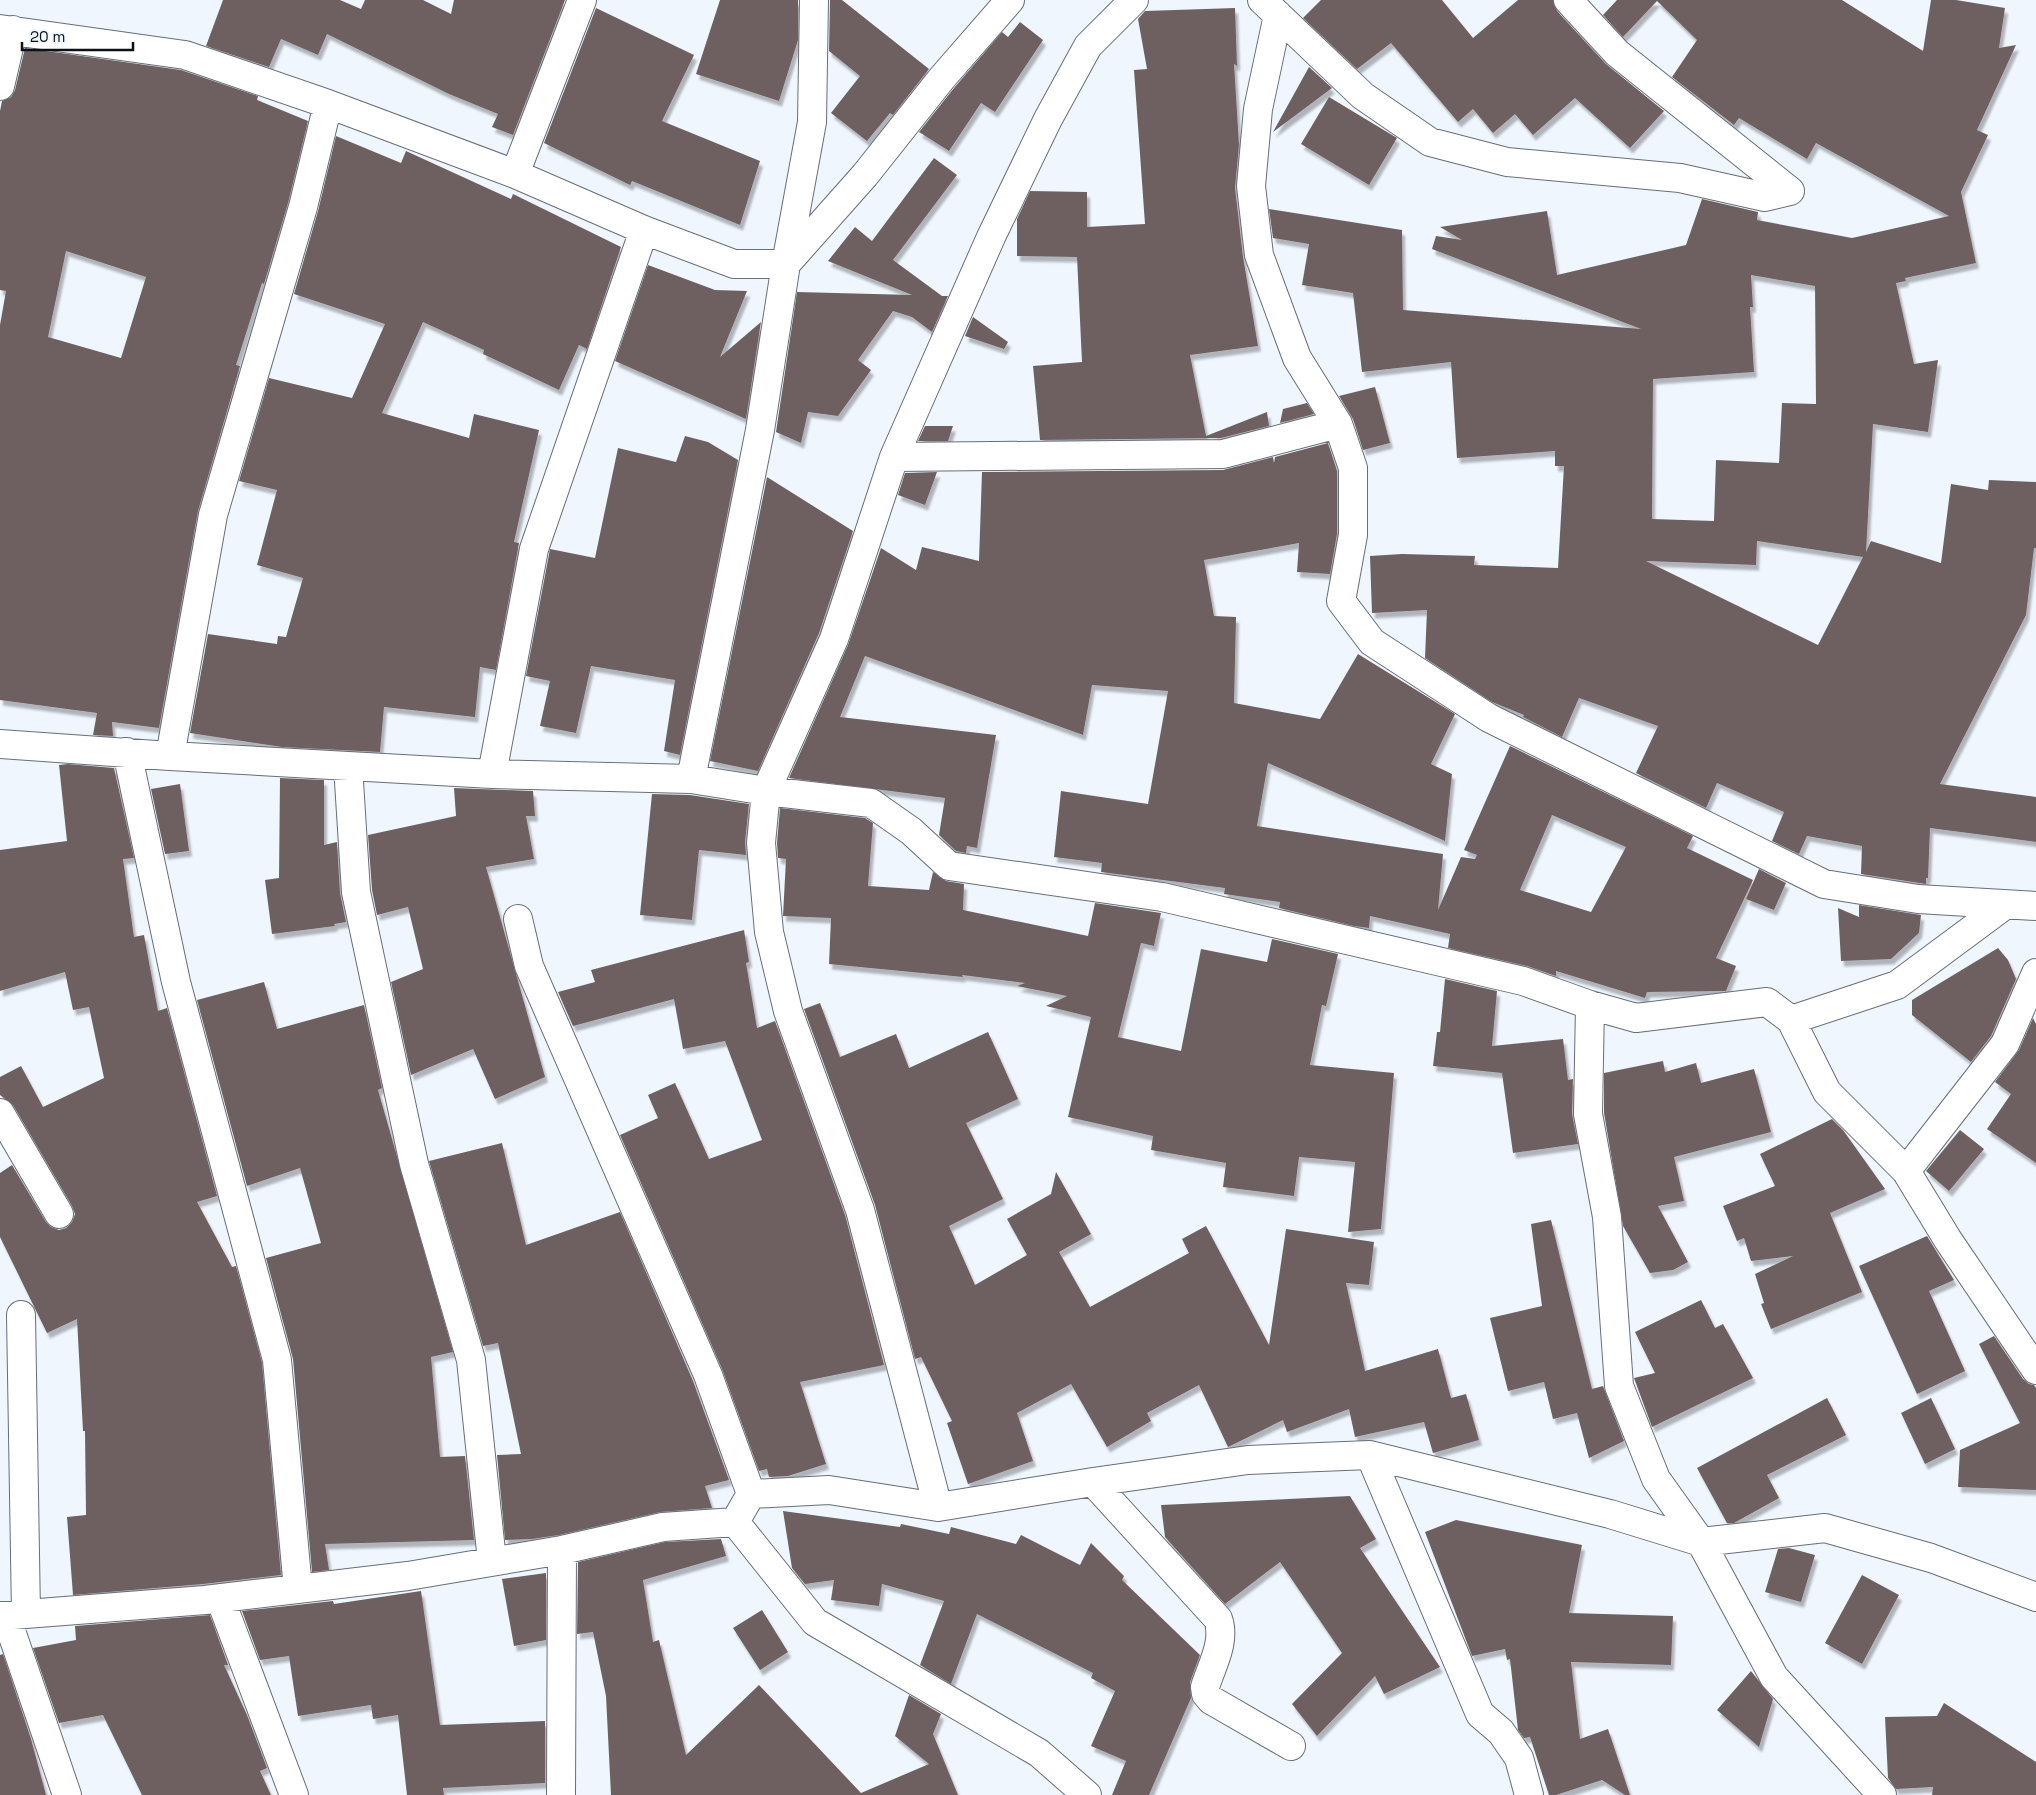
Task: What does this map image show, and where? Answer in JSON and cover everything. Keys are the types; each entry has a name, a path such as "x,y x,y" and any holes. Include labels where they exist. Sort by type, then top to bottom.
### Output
{"street":[{"path":"515,174 582,0"},
{"path":"691,778 760,430 786,264 812,122 814,0"},
{"path":"0,86 6,29 185,55 328,104 515,174 644,230 734,264 786,264 865,175 942,78 1010,0"},
{"path":"938,1507 860,1210 788,1011 771,941 761,843 766,791 834,639 894,457 991,237 1048,118 1088,46 1134,0"},
{"path":"1270,8 1364,96 1430,142 1507,162 1680,178 1765,197 1790,191 1617,53 1568,0"},
{"path":"1270,8 1251,186 1259,254 1297,358 1338,424 1353,468 1353,535 1341,601 1372,642 1489,718 1824,884 1918,899 2036,906"},
{"path":"170,756 214,515 303,207 328,104"},
{"path":"492,774 534,549 644,230"},
{"path":"894,457 1223,454 1338,424"},
{"path":"0,744 170,756 492,774 691,778 766,791 871,803 910,831 949,866 1162,897 1523,981 1590,1005 1636,1018 1767,1002 1791,1020 1827,1092 1906,1171 1948,1240 2036,1370"},
{"path":"127,752 176,982 277,1360 298,1589"},
{"path":"348,766 356,892 414,1164 471,1360 492,1561"},
{"path":"1791,1020 1896,985 2005,905"},
{"path":"518,919 529,966 708,1375 750,1494 735,1522"},
{"path":"1906,1171 2004,1044 2036,973"},
{"path":"1590,1005 1588,1114 1607,1217 1618,1386 1656,1480 1701,1542 1774,1677 1882,1795"},
{"path":"0,1113 58,1214"},
{"path":"21,1315 11,1615 68,1795"},
{"path":"750,1494 828,1490 938,1507 1248,1460 1370,1455 1610,1514 1701,1542 1825,1528 1931,1558 2036,1597"},
{"path":"1370,1455 1480,1714 1501,1732 1519,1758 1529,1795"},
{"path":"1093,1482 1218,1619 1221,1628 1221,1640 1205,1687 1206,1694 1210,1700 1291,1746"},
{"path":"11,1615 220,1598 408,1576 562,1550 663,1527 735,1522"},
{"path":"735,1522 815,1622 1039,1753 1087,1795"},
{"path":"561,1795 562,1550"},
{"path":"220,1598 294,1795"}],"building":[{"path":"223,0 340,0 361,9 365,0 423,0 451,14 454,0 565,0 513,135 492,127 498,114 449,94 327,34 318,55 281,39 269,67 206,46"},
{"path":"720,0 798,0 798,40 779,101 696,74"},
{"path":"830,0 842,0 929,69 893,115 890,113 867,141 831,113 860,76 829,51"},
{"path":"1321,0 1442,0 1473,38 1518,0 1553,0 1557,11 1606,64 1664,111 1630,148 1575,98 1533,135 1515,114 1493,133 1473,109 1458,122 1391,43 1357,69 1303,18"},
{"path":"1617,0 1842,0 1923,51 1931,0 1956,0 2005,8 1999,48 2016,45 1977,130 1988,135 1961,192 1976,263 1905,278 1906,281 1896,283 1914,364 1938,360 1928,432 1873,424 1866,552 1871,541 1941,563 1951,484 1988,490 1989,480 2036,482 2036,548 2034,548 2026,615 1940,784 2036,797 2036,842 1930,828 1928,878 1926,878 1926,884 1861,874 1862,846 1807,836 1799,854 1772,841 1784,812 1717,783 1706,808 1636,773 1658,726 1579,698 1562,737 1523,717 1524,715 1492,702 1425,658 1427,610 1372,613 1370,556 1402,554 1475,556 1474,565 1558,568 1564,466 1555,466 1555,451 1457,458 1451,362 1362,372 1353,293 1302,285 1309,244 1273,238 1269,209 1402,230 1403,310 1641,329 1432,249 1436,236 1462,240 1440,227 1547,211 1557,275 1686,245 1702,199 1758,212 1757,220 1852,238 1949,216 1816,143 1807,159 1739,118 1734,125 1672,77 1697,40 1657,1 1623,37 1603,15","holes":["1751,275 1815,286 1816,404 1782,403 1779,463 1716,460 1714,521 1652,519 1653,379 1754,372 1750,307 1753,307","1757,541 1863,557 1818,645 1646,561 1756,565"]},
{"path":"596,8 694,55 662,121 760,161 740,225 632,181 630,185 544,143"},
{"path":"1235,8 1237,66 1234,64 1239,145 1235,188 1243,257 1258,346 1190,355 1206,436 1267,412 1269,426 1221,438 1040,440 1033,366 1082,362 1077,257 1017,256 1017,219 1030,191 1087,192 1087,227 1145,224 1134,70 1147,69 1138,19 1145,11"},
{"path":"1020,22 1043,40 995,112 981,103 949,151 919,132 1002,32 1008,37"},
{"path":"25,48 181,70 258,96 257,100 308,121 288,203 264,284 262,283 236,365 240,366 198,511 159,728 112,722 113,736 93,735 97,713 0,700 0,325 6,291 0,290 0,111 2,101 11,97 15,90","holes":["66,251 146,277 121,358 48,337"]},
{"path":"1309,67 1332,88 1273,132"},
{"path":"1329,97 1397,138 1369,185 1301,144"},
{"path":"336,136 401,163 406,151 511,199 513,194 621,247 587,349 579,345 559,390 483,354 484,350 423,322 382,413 469,438 474,414 539,430 514,542 519,543 496,670 480,667 475,717 384,707 380,752 282,747 190,733 208,634 277,644 278,636 286,637 303,578 257,565 277,490 239,481 269,378 352,398 385,324 294,294 318,211"},
{"path":"934,158 957,175 893,260 942,296 948,296 932,332 912,317 893,311 858,360 871,370 838,416 808,412 801,443 776,432 797,292 912,295 828,261 855,227 872,241"},
{"path":"648,265 715,290 747,291 720,357 761,322 746,419 615,361"},
{"path":"973,317 1008,342 1004,349 965,336"},
{"path":"1375,387 1390,443 1363,450 1353,419 1339,396"},
{"path":"1307,403 1314,414 1280,423 1283,409"},
{"path":"925,426 953,426 948,441 918,441"},
{"path":"685,436 708,442 738,460 680,755 664,751 675,680 591,666 576,733 540,726 550,681 526,676 550,549 595,558 618,448 676,462"},
{"path":"1328,443 1337,471 1337,534 1330,574 1297,572 1299,543 1204,560 1214,616 1236,617 1234,703 1320,719 1358,654 1455,714 1431,764 1452,774 1445,841 1268,763 1257,826 1443,854 1438,910 1461,857 1475,859 1477,855 1464,850 1510,746 1693,836 1687,848 1753,880 1716,958 1736,966 1726,991 1647,992 1645,998 1556,971 1556,976 1527,966 1448,948 1450,934 1370,916 1369,928 1354,926 1279,908 1280,902 1224,894 1225,888 1101,872 1102,863 1054,857 1061,791 1148,804 1168,691 1092,685 1083,735 865,656 840,717 996,735 977,848 967,846 966,853 956,851 939,835 945,798 789,778 848,645 881,548 916,570 922,547 979,561 982,472 1223,470 1273,457 1274,463 1275,457","holes":["1552,815 1626,847 1591,912 1520,890"]},
{"path":"937,472 925,505 898,495 905,473"},
{"path":"767,477 853,531 819,633 758,771 710,761"},
{"path":"59,765 114,768 134,858 123,859 134,937 144,935 158,1011 167,1008 217,1196 197,1202 232,1267 236,1266 262,1363 281,1575 73,1595 67,1517 86,1515 85,1431 83,1431 77,1319 47,1333 0,1237 0,1173 12,1165 46,1222 51,1227 59,1230 66,1228 72,1222 75,1214 13,1105 0,1095 0,1077 21,1066 43,1107 104,1078 89,1007 73,1010 65,972 0,991 0,850 67,841"},
{"path":"280,778 324,780 324,845 337,842 340,893 346,922 334,924 335,926 272,934 265,880 279,878"},
{"path":"180,784 189,851 165,854 151,789"},
{"path":"454,788 533,791 535,816 526,816 534,859 486,867 545,1077 495,1099 473,1049 411,1075 391,982 423,969 408,907 377,915 372,890 368,835 456,816"},
{"path":"652,794 690,795 749,804 745,842 746,855 699,850 692,920 640,915"},
{"path":"780,808 865,818 873,823 868,886 929,890 933,872 946,881 964,884 963,910 1088,936 1095,903 1161,913 1154,946 1141,943 1118,1037 1181,1051 1201,949 1267,962 1272,939 1338,954 1326,1006 1322,1005 1310,1065 1394,1073 1381,1229 1348,1232 1355,1162 1299,1157 1294,1196 1223,1187 1226,1163 1151,1150 1153,1136 1068,1117 1091,1017 1046,1006 1067,996 1017,986 1025,983 962,975 963,977 829,964 831,918 783,916 786,859 778,858 777,843"},
{"path":"1759,869 1786,883 1774,910 1746,899"},
{"path":"1859,905 1921,915 1919,933 1891,959 1841,961 1838,908 1859,917"},
{"path":"744,930 749,962 746,963 757,1028 775,1021 845,1215 884,1365 800,1382 826,1464 788,1476 769,1477 767,1469 759,1471 722,1369 620,1135 658,1118 648,1095 675,1083 709,1159 762,1140 725,1041 683,1049 674,999 573,1026 558,992 595,982 591,970"},
{"path":"1998,948 2008,960 2016,979 1991,1036 1971,1062 1912,1015 1912,1000"},
{"path":"1445,979 1497,991 1492,1046 1563,1039 1568,1080 1573,1079 1572,1114 1578,1144 1513,1153 1502,1073 1433,1066 1437,1032 1440,1032"},
{"path":"264,982 277,1029 364,1005 382,1088 378,1090 453,1352 431,1357 440,1457 465,1456 474,1540 325,1544 329,1570 312,1572 293,1359 266,1258 321,1243 300,1168 247,1186 197,1000"},
{"path":"820,1003 840,1057 896,1034 909,1068 988,1032 1018,1099 966,1123 1003,1199 949,1226 975,1285 1027,1255 1007,1219 1051,1194 1056,1172 1091,1234 1059,1252 1090,1307 1189,1253 1182,1239 1206,1226 1269,1345 1286,1229 1374,1242 1369,1285 1346,1283 1365,1371 1438,1349 1451,1398 1466,1394 1479,1440 1433,1453 1424,1422 1355,1437 1349,1409 1287,1432 1283,1420 1228,1447 1199,1385 1147,1413 1151,1421 1107,1447 1071,1384 1017,1413 1033,1461 968,1484 947,1423 952,1421 921,1357 915,1359 875,1205 804,1009"},
{"path":"2033,1018 2036,1024 2036,1163 1987,1129 2011,1094 1995,1082 2019,1050"},
{"path":"1663,1061 1665,1072 1696,1063 1701,1083 1754,1069 1771,1132 1674,1157 1684,1201 1658,1206 1688,1262 1673,1270 1650,1273 1623,1226 1604,1113 1604,1073"},
{"path":"1832,1119 1843,1130 1885,1189 1830,1213 1862,1292 1771,1329 1761,1304 1764,1303 1755,1274 1793,1256 1751,1261 1744,1238 1737,1241 1723,1206 1775,1186 1760,1154"},
{"path":"1960,1130 1984,1149 1949,1191 1926,1171"},
{"path":"502,1143 526,1245 620,1212 693,1381 729,1480 705,1486 712,1508 660,1512 559,1535 505,1540 497,1455 521,1454 498,1343 483,1346 429,1161"},
{"path":"1551,1220 1592,1389 1603,1386 1624,1441 1589,1458 1577,1413 1553,1419 1544,1382 1508,1391 1490,1318 1542,1306 1531,1224"},
{"path":"1927,1236 1954,1280 1929,1291 1965,1371 1917,1394 1859,1266"},
{"path":"1701,1300 1715,1328 1723,1324 1753,1378 1652,1427 1634,1378 1655,1373 1635,1332"},
{"path":"1994,1336 2023,1379 2036,1388 2036,1490 1958,1487 1960,1450 2020,1423 1979,1344"},
{"path":"1827,1398 1846,1435 1767,1475 1779,1498 1734,1523 1727,1523 1697,1468"},
{"path":"1931,1398 1955,1449 1925,1464 1901,1413"},
{"path":"1350,1496 1376,1539 1360,1548 1440,1667 1384,1694 1375,1676 1317,1736 1292,1704 1342,1653 1280,1562 1225,1604 1165,1537 1161,1505"},
{"path":"783,1511 900,1527 901,1524 949,1534 951,1527 1016,1544 1021,1535 1080,1565 1091,1543 1124,1576 1122,1580 1200,1655 1190,1682 1191,1698 1149,1795 1112,1795 1126,1761 1091,1746 1115,1691 1091,1678 1093,1673 977,1614 951,1684 920,1665 944,1601 882,1584 879,1606 831,1600 834,1580 805,1584 792,1568"},
{"path":"1456,1520 1582,1545 1569,1613 1673,1616 1671,1665 1571,1662 1580,1739 1608,1729 1630,1795 1625,1795 1602,1780 1556,1795 1549,1795 1530,1737 1524,1738 1518,1730 1510,1659 1507,1660 1505,1649 1472,1656 1425,1532"},
{"path":"721,1539 726,1556 643,1580 653,1642 659,1640 686,1755 759,1685 861,1793 929,1764 895,1736 909,1695 941,1714 933,1734 958,1795 611,1795 606,1696 593,1632 577,1634 578,1562 665,1542"},
{"path":"1789,1548 1815,1555 1801,1602 1765,1592 1778,1549"},
{"path":"546,1573 546,1640 514,1646 502,1579"},
{"path":"1862,1575 1899,1595 1862,1664 1825,1643"},
{"path":"421,1591 440,1725 545,1721 545,1783 443,1788 444,1795 407,1795 398,1715 373,1719 371,1705 298,1716 289,1656 260,1660 242,1611 333,1601 334,1604"},
{"path":"762,1610 788,1652 760,1670 733,1628"},
{"path":"210,1615 228,1665 224,1665 247,1715 267,1768 260,1771 271,1795 142,1795 103,1715 59,1723 33,1648 76,1640 75,1626"},
{"path":"3,1654 31,1739 46,1795 0,1795 0,1655"},
{"path":"1751,1671 1773,1699 1759,1747 1717,1710"},
{"path":"1944,1703 2036,1762 2036,1795 1932,1795 1933,1787 1896,1789 1888,1778 1885,1717 1937,1716"}]}
